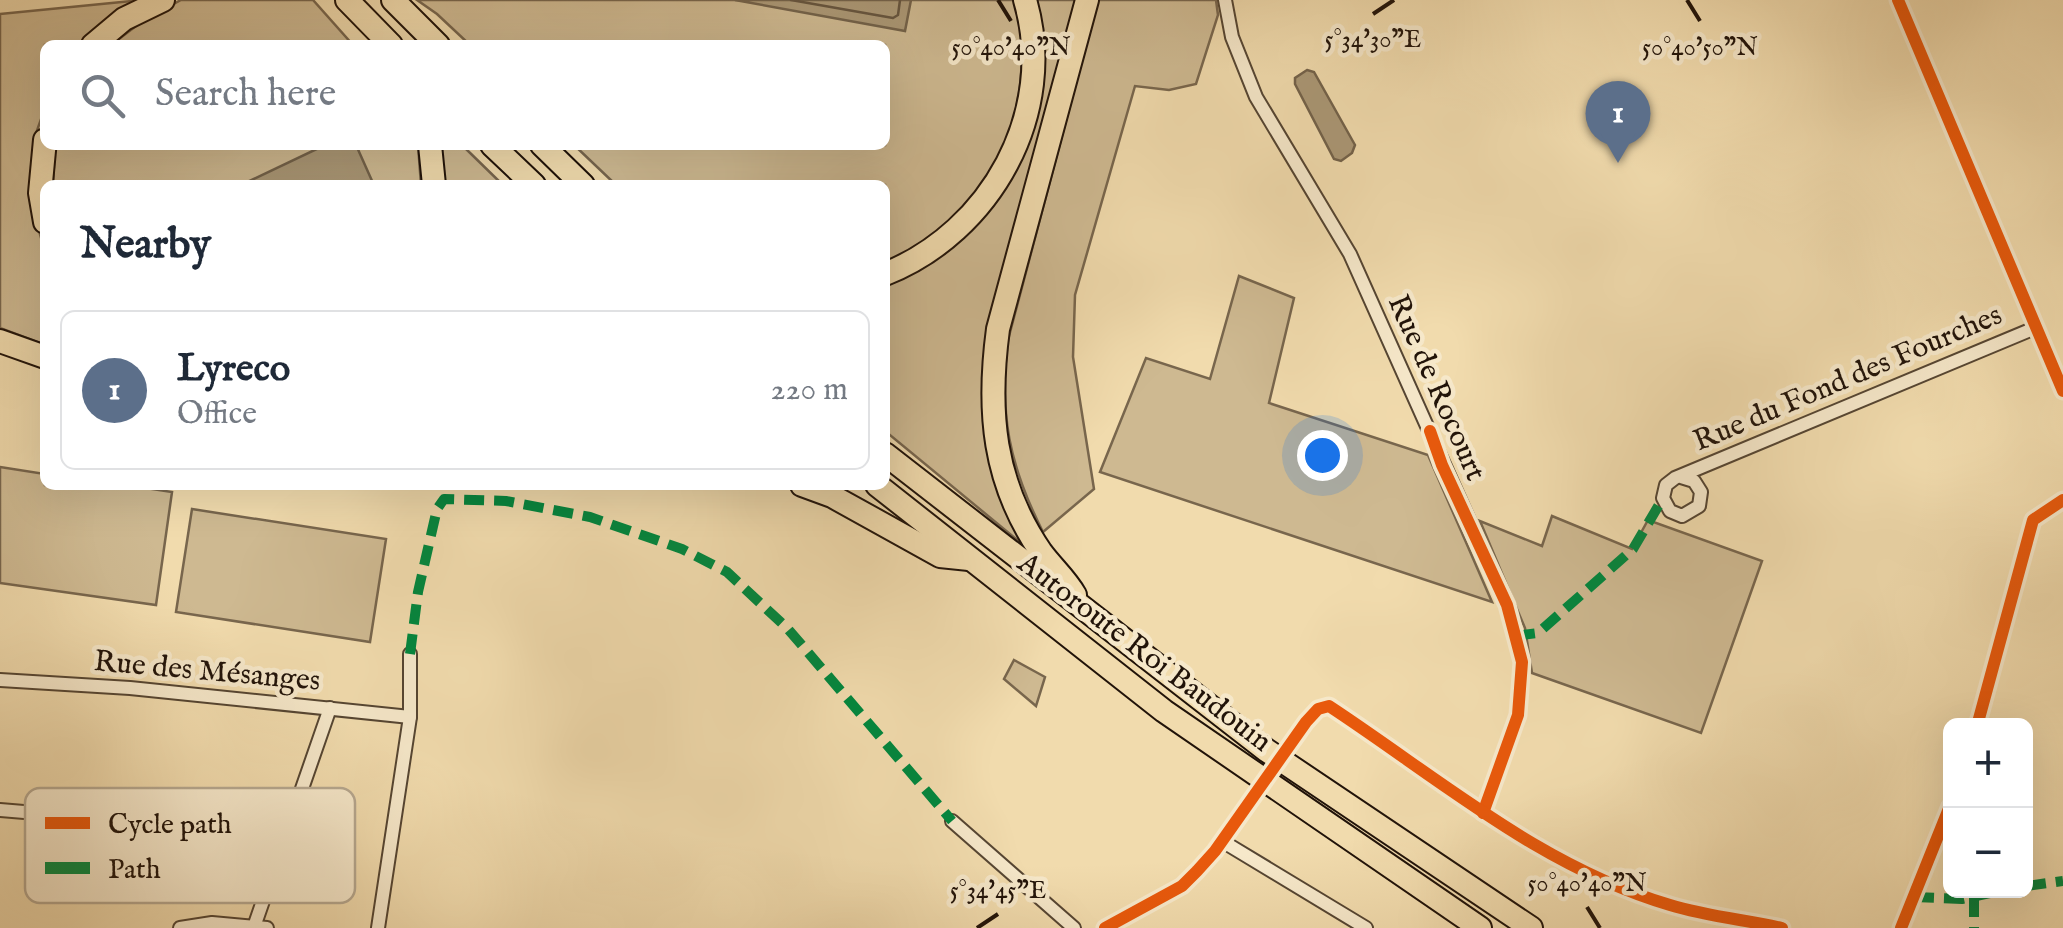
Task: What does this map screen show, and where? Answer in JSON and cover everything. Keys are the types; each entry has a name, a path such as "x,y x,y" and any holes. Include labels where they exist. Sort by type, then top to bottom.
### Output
{"highway":[{"path":"99,40 124,19 163,0"},
{"path":"348,0 383,40"},
{"path":"393,0 433,40"},
{"path":"890,272 912,263 951,236 988,198 1009,162 1025,123 1032,86 1032,42 1025,0"},
{"path":"1087,0 998,330 991,382 996,439 1018,510 1042,552 1088,614"},
{"path":"41,180 44,150"},
{"path":"430,150 434,180"},
{"path":"497,150 529,180"},
{"path":"547,150 578,180"},
{"path":"0,341 40,355"},
{"name":"Autoroute Roi Baudouin","path":"890,458 1266,750 1531,928"},
{"path":"816,490 940,556 968,559"},
{"name":"Autoroute Roi Baudouin","path":"883,490 1164,711 1480,928"}],"street":[{"name":"Rue de Rocourt","path":"1225,0 1232,37 1256,97 1350,254 1507,605 1522,662 1518,715 1483,814"},
{"name":"Rue du Fond des Fourches","path":"1898,0 2063,391"},
{"name":"Rue du Fond des Fourches","path":"1681,477 2035,328"},
{"path":"2033,520 2063,500"},
{"path":"1979,718 2009,610"},
{"path":"378,928 410,717 410,654"},
{"name":"Rue des Mésanges","path":"0,680 130,688 410,717"},
{"path":"1105,928 1182,886 1222,841 1306,722 1318,709 1330,706 1518,838 1563,862 1671,906 1782,928"},
{"path":"301,788 330,708"},
{"path":"1901,928 1949,808"},
{"path":"0,810 25,812"},
{"path":"952,821 1074,928"},
{"path":"1222,841 1366,928"},
{"path":"180,928 212,923 260,926"}],"shaded area":[{"path":"142,0 87,40 40,40 40,122 34,139 32,206 40,234 40,343 0,328 0,14"},
{"path":"181,0 313,0 349,40 118,40"},
{"path":"417,0 1015,0 1021,34 1017,102 995,166 976,195 926,242 890,262 890,180 611,180 579,150 890,150 890,40 465,40"},
{"path":"1030,0 1081,0 987,382 1027,548 890,435 890,280 1018,164"},
{"path":"1098,0 1216,0 1218,15 1196,84 1169,90 1135,86 1075,295 1073,357 1094,489 1043,532 1022,484 1009,439 1005,392 1008,340"},
{"path":"55,150 418,150 421,180 53,180"},
{"path":"436,150 467,150 498,180 439,180"},
{"path":"1239,276 1294,298 1269,403 1428,455 1492,602 1100,472 1146,358 1210,379"},
{"path":"0,467 40,473 40,490 172,492 156,605 0,583"},
{"path":"192,509 386,539 370,642 176,612"},
{"path":"1552,516 1632,549 1648,520 1762,561 1701,733 1532,673 1525,628 1480,521 1542,546"},
{"path":"1014,660 1045,677 1036,706 1004,679"}],"water":[{"path":"735,0 911,0 905,31"},
{"path":"1307,70 1314,72 1355,145 1352,153 1341,161 1334,159 1295,84 1295,78"},
{"path":"314,150 358,150 372,180 252,180"}],"marked path":[{"path":"1515,636 1538,633 1633,549 1663,498"},
{"path":"410,654 418,592 437,509 444,499 506,501 590,517 682,549 727,572 788,629 952,821"},
{"path":"2033,885 2063,881"},
{"path":"1914,897 1967,898"},
{"path":"1974,898 1974,928"}],"cycle path":[{"path":"1898,0 2063,391"},
{"path":"1430,431 1507,605 1522,662 1518,715 1483,813"},
{"path":"1979,718 2033,520 2063,500"},
{"path":"1105,928 1182,886 1215,851 1306,722 1318,709 1329,706 1493,819 1578,868 1670,905 1782,928"},
{"path":"1901,928 1949,808"}],"place":[{"name":"Lyreco","path":"1618,163"}]}
